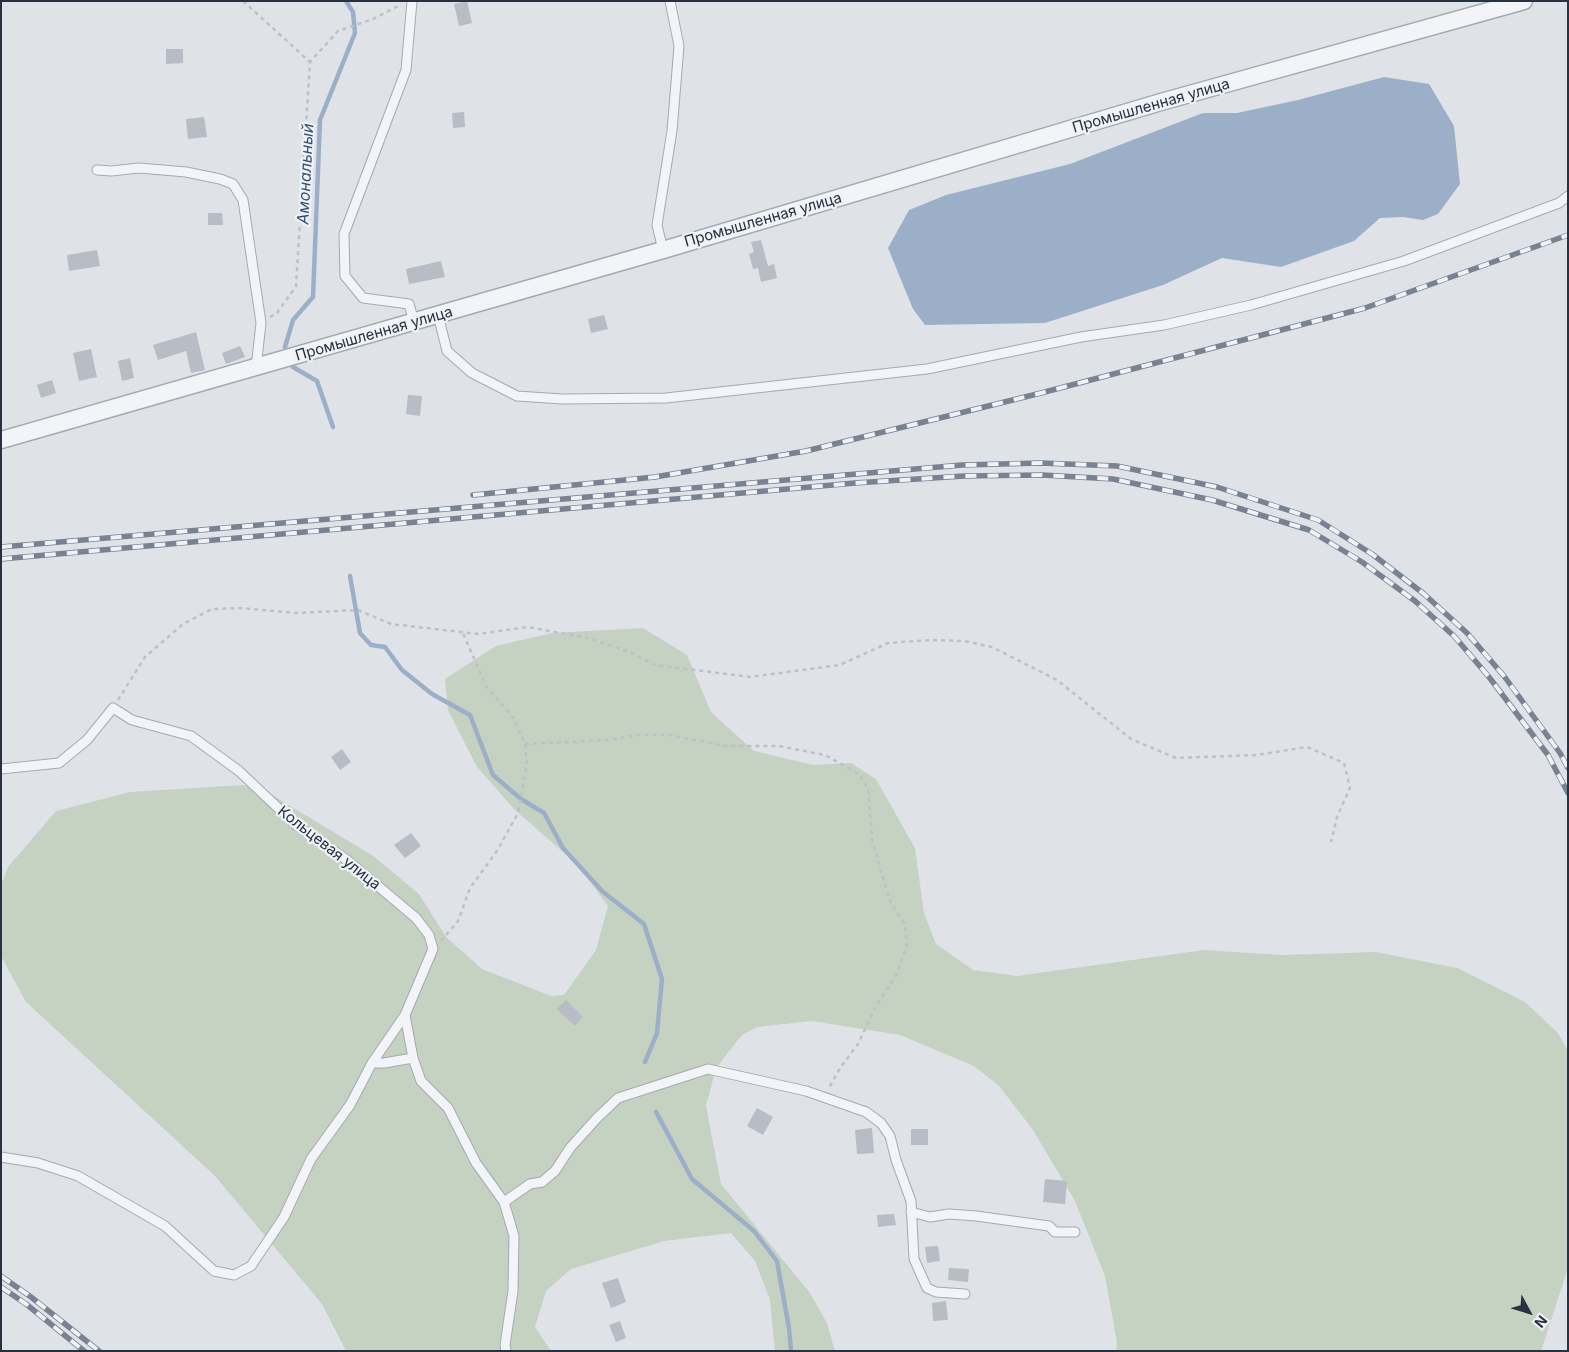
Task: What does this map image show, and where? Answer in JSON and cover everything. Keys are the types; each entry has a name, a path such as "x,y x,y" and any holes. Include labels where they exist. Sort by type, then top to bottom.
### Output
{"street":[{"name":"Промышленная улица","path":"1,440 663,250 1161,102 1524,1"}],"lane":[{"path":"410,1 406,70 344,234 345,276 363,298 409,304 414,322"},
{"path":"663,250 657,225 672,131 679,46 670,1"},
{"path":"97,170 112,171 139,168 186,172 220,178 233,184 243,200 261,323 256,368"},
{"path":"438,315 447,351 472,373 517,396 562,399 666,398 927,370 1081,337 1164,325 1251,305 1404,261 1559,202 1568,196"},
{"path":"1,769 59,763 87,740 113,708"},
{"name":"Кольцевая улица","path":"113,708 132,720 191,736 239,771 295,824 347,860 416,918 429,935 433,949"},
{"path":"1,1157 38,1163 78,1176 165,1226 214,1271 234,1275 251,1266 284,1217 312,1159 350,1105 372,1063 405,1015 433,949"},
{"path":"405,1015 413,1058 421,1082 448,1108 476,1163 504,1202 514,1236 513,1291 505,1345 506,1351"},
{"path":"372,1063 413,1058"},
{"path":"504,1202 530,1184 542,1182 555,1171 570,1148 618,1098 708,1069 772,1082 827,1099 866,1112 881,1123 890,1136 896,1160 911,1201 914,1258 927,1288 936,1292 965,1294"},
{"path":"912,1212 930,1216 949,1214 976,1216 1050,1226 1055,1232 1075,1232"}],"path":[{"path":"243,1 310,62"},
{"path":"261,323 277,313 296,286 310,62 338,31 373,19 410,1"},
{"path":"113,708 145,657 183,624 212,608 240,608 297,613 358,610 390,624 478,634 528,627 588,638 630,652 655,665 750,677 840,665 888,643 932,640 964,641 992,647 1057,680 1131,739 1176,758 1257,755 1307,748 1344,763 1350,788 1337,817 1331,842"},
{"path":"433,949 458,921 470,888 497,851 518,813 527,764 525,744 512,716 487,688 462,631"},
{"path":"525,744 609,740 638,735 669,735 725,746 780,746 816,753 831,758 859,774 868,789 872,840 891,903 905,925 907,945 897,974 875,1008 858,1044 830,1083 827,1099"}],"green space":[{"path":"643,628 687,655 711,712 754,751 813,765 851,763 876,779 915,848 924,913 936,944 973,970 1017,976 1204,950 1282,955 1376,952 1457,968 1525,1002 1558,1033 1568,1051 1568,1268 1541,1351 1116,1351 1117,1343 1105,1276 1075,1201 1033,1130 999,1086 974,1066 900,1035 812,1021 757,1027 742,1035 716,1068 706,1106 721,1184 810,1293 827,1323 835,1351 775,1351 770,1300 755,1261 731,1233 664,1241 571,1269 546,1291 535,1327 551,1351 346,1351 322,1304 215,1176 26,1002 1,956 1,885 8,867 56,811 130,792 243,785 272,795 372,855 419,894 446,937 482,969 551,996 564,995 596,950 608,906 578,865 515,810 477,767 448,710 445,679 496,646 552,633"}],"water":[{"path":"1384,77 1429,84 1454,126 1460,184 1438,214 1423,220 1403,217 1380,218 1354,241 1281,267 1222,258 1163,285 1045,323 925,325 913,309 888,248 909,210 946,195 1070,164 1203,113 1237,113 1298,100"}],"building":[{"path":"467,1 472,23 459,26 454,4"},
{"path":"166,49 183,49 183,63 166,64"},
{"path":"464,112 465,127 453,128 452,113"},
{"path":"204,117 207,137 188,139 186,119"},
{"path":"208,213 222,213 223,225 208,225"},
{"path":"761,240 768,266 774,264 777,278 761,282 758,268 753,269 749,254 754,252 751,242"},
{"path":"97,250 100,266 69,271 67,255"},
{"path":"441,261 445,277 409,284 406,269"},
{"path":"604,315 608,329 591,333 588,319"},
{"path":"196,332 205,370 191,373 186,351 158,360 153,345"},
{"path":"240,346 245,357 226,364 222,353"},
{"path":"91,349 97,377 79,381 73,353"},
{"path":"130,358 134,378 122,381 118,361"},
{"path":"52,380 56,393 41,398 37,385"},
{"path":"408,395 422,396 420,416 406,414"},
{"path":"342,749 351,762 340,770 331,757"},
{"path":"411,833 421,846 405,858 394,845"},
{"path":"566,1000 583,1017 575,1026 557,1009"},
{"path":"757,1108 773,1117 763,1135 747,1126"},
{"path":"872,1128 874,1153 857,1154 855,1130"},
{"path":"911,1129 928,1129 928,1145 911,1145"},
{"path":"1045,1179 1067,1181 1065,1204 1043,1202"},
{"path":"894,1214 896,1225 878,1227 877,1215"},
{"path":"938,1246 940,1261 927,1263 925,1247"},
{"path":"949,1268 969,1269 968,1282 948,1280"},
{"path":"618,1278 626,1302 611,1308 602,1283"},
{"path":"946,1301 948,1320 933,1321 932,1303"},
{"path":"620,1321 626,1338 616,1342 609,1325"}],"waterway":[{"name":"Амональный","path":"285,347 293,320 313,297 320,120 355,33 353,12 346,1"},
{"name":"Амональный","path":"293,367 317,381 333,427"},
{"name":"Амональный","path":"350,576 360,633 371,645 385,647 402,670 432,694 470,715 493,775 521,799 544,813 563,848 602,891 644,924 662,979 657,1033 645,1062"},
{"path":"656,1112 692,1179 754,1231 777,1261 789,1328 791,1351"}],"railway":[{"path":"473,495 655,477 806,451 1041,393 1365,308 1568,235"},
{"path":"1,547 962,465 1041,463 1117,466 1217,487 1318,520 1372,554 1424,594 1467,633 1504,676 1560,753 1568,768"},
{"path":"1,559 855,483 964,476 1042,475 1113,479 1212,500 1309,530 1362,562 1415,601 1454,636 1489,677 1548,755 1568,793"},
{"path":"1,1276 31,1297 99,1351"},
{"path":"1,1287 26,1304 84,1351"}]}
